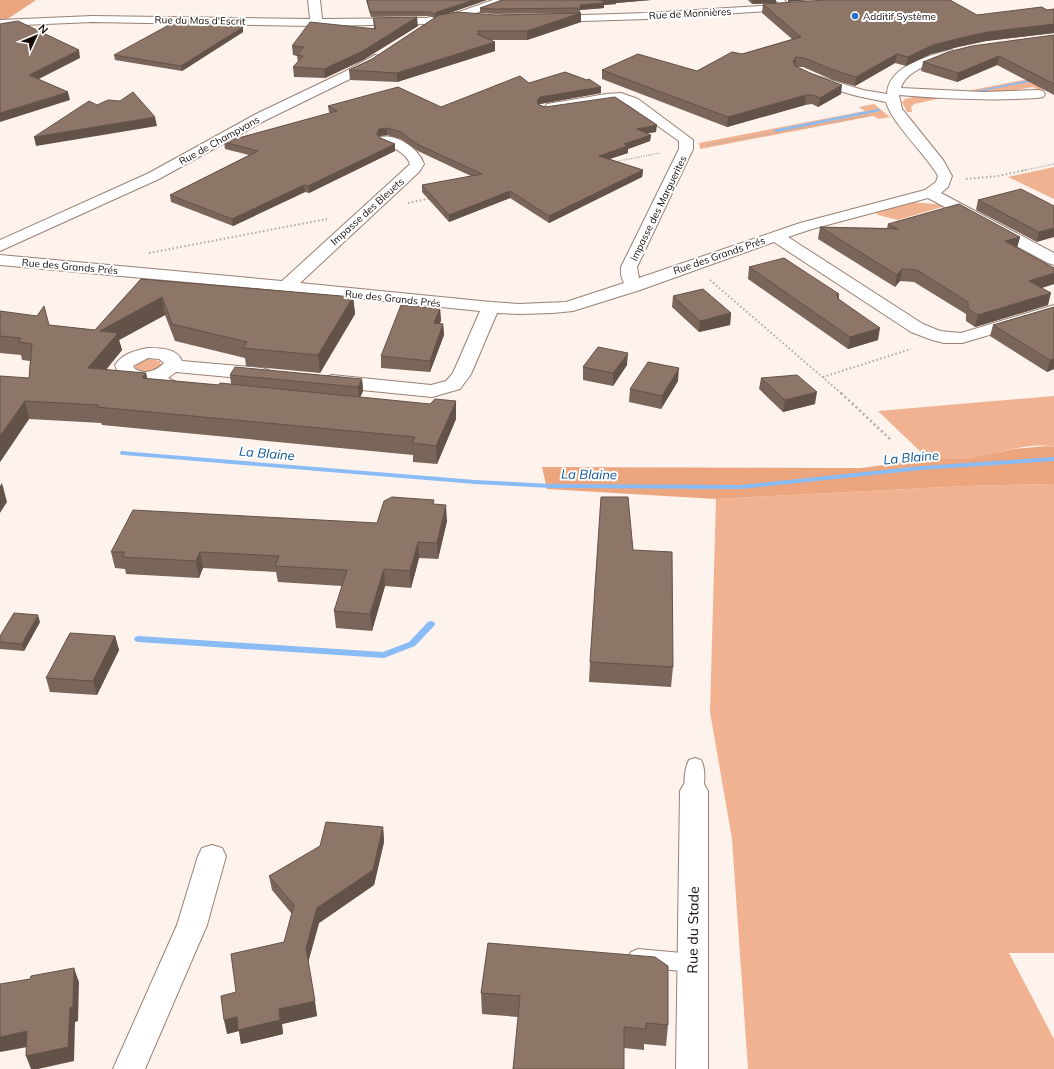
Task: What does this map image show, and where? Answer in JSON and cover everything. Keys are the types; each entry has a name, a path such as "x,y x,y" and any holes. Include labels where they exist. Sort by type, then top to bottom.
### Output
{"street":[{"path":"314,0 315,23"},
{"path":"430,25 482,15 504,0"},
{"name":"Rue de Monnières","path":"543,19 640,16 783,4 801,6"},
{"path":"430,25 457,16 482,15"},
{"name":"Rue du Mas d'Escrit","path":"0,23 66,19 116,19 315,23 399,21 430,25"},
{"path":"943,184 945,176 938,163 893,100 896,82 915,66 933,58 960,52"},
{"name":"Rue de Champvans","path":"2,243 154,176 261,117 368,64 385,53"},
{"path":"804,74 809,78 893,100 937,94 992,96 1038,94"},
{"name":"Impasse des Marguerites","path":"545,108 613,97 628,99 686,140 686,149 629,267 629,275 634,286"},
{"name":"Impasse des Bleuets","path":"286,286 417,164 414,157 399,144 386,140"},
{"name":"Rue des Grands Prés","path":"0,260 36,262 491,307 525,309 567,307 585,303 774,236 930,194 943,184"},
{"path":"930,194 1054,260"},
{"name":"Rue des Grands Prés","path":"774,236 917,328 937,337 949,339 962,338 1054,310"},
{"path":"2,243 36,262"},
{"path":"314,379 432,391 453,385 462,374 491,307"},
{"path":"156,353 169,356 173,360 172,366 165,372 143,378 130,375 126,372 124,365 127,361 140,355 156,353"},
{"path":"172,366 283,376"},
{"path":"154,376 161,383 174,389 205,392"},
{"path":"430,408 438,390"},
{"name":"Rue du Stade","path":"692,1069 694,778"},
{"path":"129,1069 192,925 212,856"}],"lane":[{"path":"628,957 693,963"}],"path":[{"path":"610,163 686,149 893,100"},
{"path":"943,184 965,179 998,176 1054,164"},
{"path":"111,270 133,256 437,197"},
{"path":"693,265 823,377 890,439"},
{"path":"823,377 925,344 937,337"}],"shaded area":[{"path":"0,0 36,0 3,22 0,22"},
{"path":"1054,74 1051,88 1039,90 1033,87 999,93 957,93"},
{"path":"914,97 946,97 914,104 911,107 912,112 907,112 902,102 905,99"},
{"path":"874,104 890,117 879,119 873,116 700,149 699,143 865,111 859,107"},
{"path":"1054,167 1054,199 1008,177"},
{"path":"912,202 944,205 1023,247 1017,249 942,207 898,220 878,215 876,212"},
{"path":"149,359 160,361 161,365 148,372 139,371 136,369 135,367 138,363"},
{"path":"1054,396 1054,447 1023,447 963,460 928,459 878,411"},
{"path":"1047,446 1054,447 1054,484 966,486 716,499 547,489 542,467 861,468 928,459 967,459 1014,449"},
{"path":"1054,484 1054,953 1009,953 1054,1039 1054,1069 748,1069 732,839 710,712 716,499 966,486"}],"building":[{"path":"367,0 474,0 437,12 435,14 429,12 370,12"},
{"path":"502,0 601,0 604,3 580,5 581,8 480,8"},
{"path":"826,0 950,0 977,15 1042,7 1047,10 1054,9 1054,24 988,32 960,38 933,45 908,57 897,54 856,77 804,58 796,57 793,61 795,66 842,85 820,98 813,95 806,95 728,117 602,70 638,54 697,71 732,52 742,54 801,37 763,4"},
{"path":"457,12 496,15 581,13 527,31 477,31 480,34 477,34 495,42 397,73 349,70 372,59 439,15"},
{"path":"417,17 363,51 324,69 293,67 303,56 297,55 304,47 292,46 310,22 376,29 373,18"},
{"path":"178,20 243,27 181,66 114,55"},
{"path":"18,21 79,50 29,75 68,92 0,113 0,24"},
{"path":"1054,35 1054,84 999,56 958,73 923,62 948,52 972,46"},
{"path":"565,72 587,80 589,79 601,87 540,97 537,101 539,105 545,107 615,97 657,125 637,129 651,135 624,144 628,146 599,156 643,170 549,216 510,191 449,215 422,185 482,174 417,144 401,132 387,128 379,129 377,134 380,138 395,144 308,186 304,185 232,219 170,195 258,151 224,142 337,111 328,106 398,87 441,107 520,76 529,83"},
{"path":"133,92 155,117 34,137 89,101 97,105 108,100 120,101"},
{"path":"1021,189 1054,206 1054,228 1039,232 978,200"},
{"path":"959,204 1020,237 1005,241 1054,268 1054,273 1029,281 1051,293 978,315 968,309 968,302 917,270 902,269 897,275 820,227 898,229 888,224"},
{"path":"784,258 839,294 836,295 839,297 837,298 880,328 850,337 749,267"},
{"path":"141,279 353,297 318,355 243,348 247,342 172,324 162,297 100,331 118,333 88,368 146,373 142,378 219,385 220,383 430,404 435,399 456,401 436,446 412,443 415,437 97,407 99,405 25,401 0,436 0,376 29,378 32,344 18,342 21,338 0,336 0,311 37,316 44,306 49,325 95,330"},
{"path":"703,289 731,313 700,321 673,296"},
{"path":"401,305 440,309 434,323 443,324 430,361 381,356"},
{"path":"1054,307 1054,359 1050,360 993,325"},
{"path":"598,347 628,353 613,373 583,367"},
{"path":"648,362 679,368 662,396 630,389"},
{"path":"235,367 362,379 358,387 230,375"},
{"path":"797,375 817,392 785,400 761,378"},
{"path":"392,497 434,500 433,504 446,505 437,543 418,542 410,571 384,569 370,614 334,611 347,570 275,566 279,556 200,552 196,561 122,557 125,552 111,552 133,510 377,523 384,501"},
{"path":"601,497 628,497 633,550 672,552 673,667 590,662"},
{"path":"14,613 38,615 22,644 0,642 0,636"},
{"path":"70,633 115,636 93,681 46,678"},
{"path":"326,822 383,827 373,870 317,908 306,948 315,1001 279,1009 280,1020 238,1030 237,1017 224,1020 221,996 236,992 231,954 284,942 294,905 269,876 320,846"},
{"path":"488,943 655,957 668,966 668,1025 646,1023 646,1029 624,1027 624,1069 513,1069 520,996 481,993"},
{"path":"74,968 73,1007 70,1008 68,1047 26,1056 27,1031 0,1037 0,984 30,979 31,976"}],"waterway":[{"path":"972,92 1054,76"},
{"path":"776,130 878,110"},
{"name":"La Blaine","path":"124,453 475,482 551,486 741,487 921,468 1054,459"},
{"name":"La Blaine","path":"138,639 384,655 412,644 431,624"}],"place":[{"name":"Additif Système","path":"855,16"}]}
